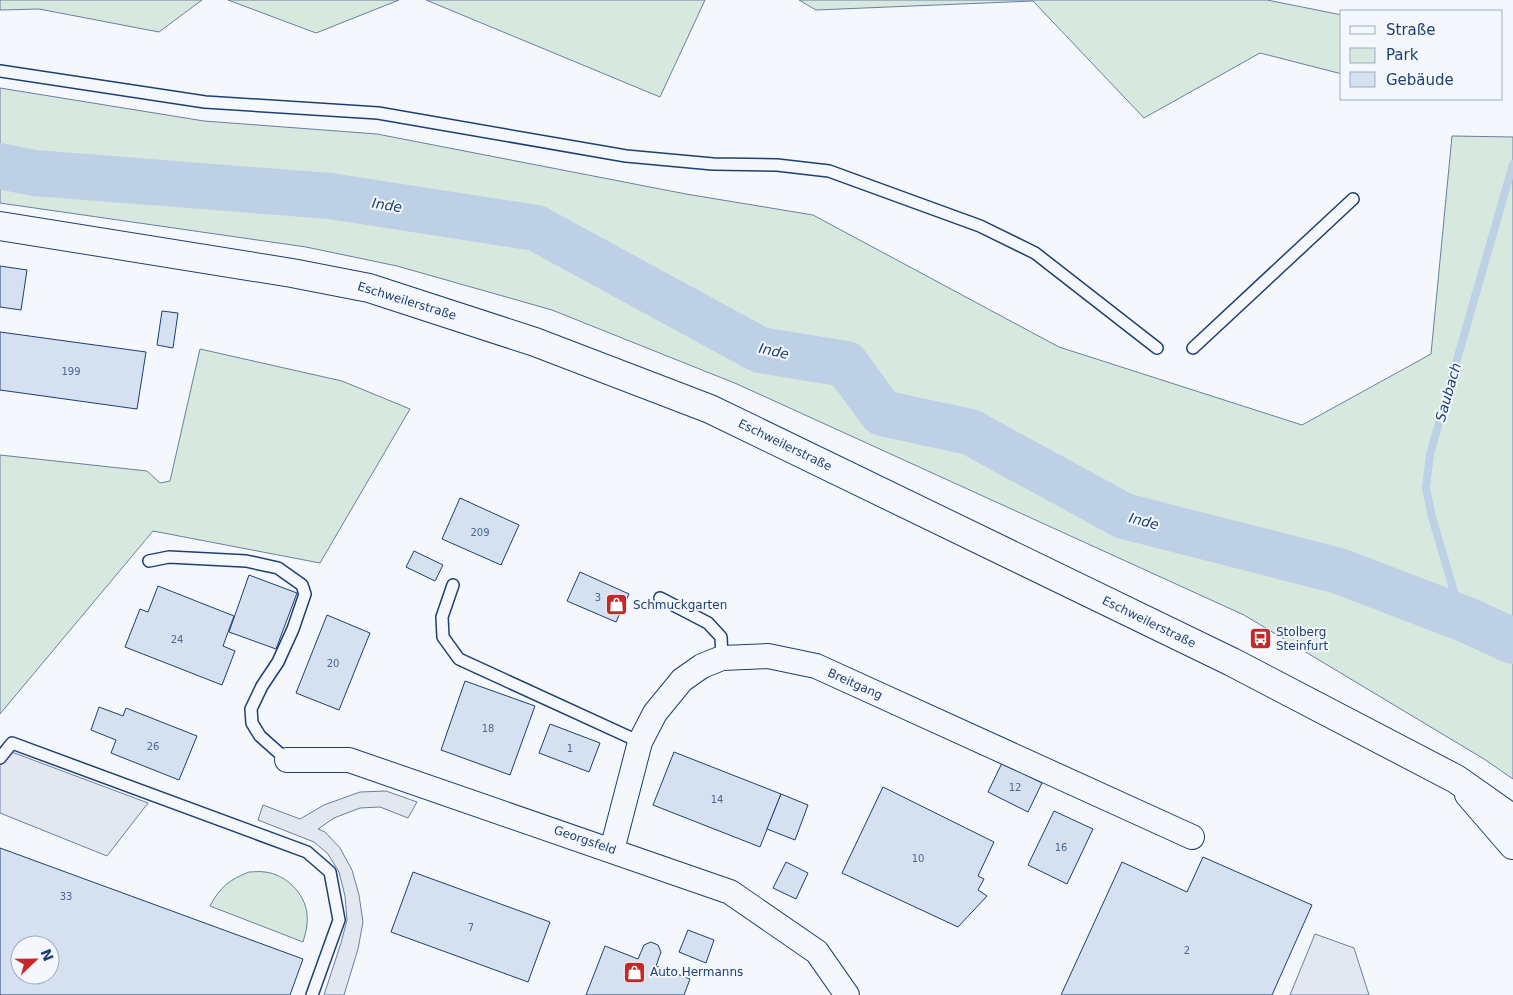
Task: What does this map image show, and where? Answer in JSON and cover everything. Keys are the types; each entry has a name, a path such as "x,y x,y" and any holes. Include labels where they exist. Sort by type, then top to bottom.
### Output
{"main road":[{"name":"Eschweilerstraße","path":"0,226 292,273 370,288 535,342 710,409 1232,662 1456,780 1513,818"},
{"path":"1456,780 1513,845"}],"street":[{"name":"Breitgang","path":"612,850 640,742 655,713 682,680 702,666 722,658 768,656 816,666 1192,837"},
{"name":"Georgsfeld","path":"287,760 349,760 730,892 817,952 847,995"}],"lane":[{"path":"0,71 205,102 378,113 626,156 713,164 777,166 829,171 980,226 1036,252 1157,348"},
{"path":"1193,348 1353,198"},
{"path":"149,561 169,557 246,561 278,568 302,585 305,594 293,629 278,662 262,686 251,709 252,723 260,736 287,760"},
{"path":"453,585 442,617 443,637 459,659 640,742"},
{"path":"660,598 708,623 721,637 722,658"},
{"path":"0,758 12,742 307,852 330,872 340,920 312,995"}],"green space":[{"path":"0,0 202,0 159,32 39,9 0,10"},
{"path":"228,0 399,0 316,33"},
{"path":"426,0 705,0 660,97"},
{"path":"799,0 1267,0 1340,15 1340,73 1260,53 1144,118 1033,1 816,10"},
{"path":"0,88 204,121 377,134 686,194 813,215 1059,347 1302,425 1431,354 1452,136 1513,137 1513,779 1484,759 1244,615 737,384 552,310 397,266 306,247 0,203"},
{"path":"200,349 342,381 410,409 320,563 153,531 0,714 0,455 147,471 160,483 170,481"},
{"path":"249,872 265,872 280,876 298,892 307,914 307,928 303,942 210,906 226,885"}],"shaded area":[{"path":"9,751 148,803 107,856 0,813 0,763"},
{"path":"386,791 417,802 408,818 380,807 360,808 334,818 318,829 325,832 340,848 352,870 359,895 363,922 358,949 344,995 324,995 347,920 345,896 339,872 328,854 314,842 258,820 263,805 300,819 324,805 360,792"},
{"path":"1315,934 1354,948 1369,995 1290,995"}],"building":[{"path":"0,266 27,270 21,310 0,307"},
{"path":"162,311 178,313 173,348 157,345"},
{"path":"0,332 146,352 137,409 0,390"},
{"path":"460,498 519,525 501,565 442,539"},
{"path":"414,551 443,565 435,581 406,567"},
{"path":"580,572 629,594 616,622 567,601"},
{"path":"249,575 297,593 276,649 229,632"},
{"path":"158,586 234,616 223,646 235,651 222,685 125,647 140,609 148,612"},
{"path":"327,615 370,633 339,710 296,693"},
{"path":"465,681 535,706 510,775 441,750"},
{"path":"99,707 123,716 126,708 197,736 179,780 111,753 116,740 91,730"},
{"path":"550,724 600,743 589,772 539,753"},
{"path":"674,752 781,794 760,847 653,805"},
{"path":"1002,763 1042,783 1028,812 988,792"},
{"path":"883,787 994,842 978,876 984,879 978,890 987,896 958,927 842,873"},
{"path":"781,794 808,805 795,840 767,829"},
{"path":"1054,811 1093,829 1067,884 1028,865"},
{"path":"0,848 303,959 290,995 0,995"},
{"path":"1203,857 1312,905 1272,995 1061,995 1122,862 1187,892"},
{"path":"786,862 808,873 796,899 773,888"},
{"path":"413,872 550,922 528,982 391,932"},
{"path":"688,930 714,940 706,963 679,952"},
{"name":"Auto Hermanns","path":"651,942 658,945 661,952 656,966 690,979 684,995 586,995 605,946 638,959 644,945"}],"waterway":[{"name":"Saubach","path":"1467,620 1455,595 1432,517 1426,488 1430,454 1513,164"},
{"name":"Inde","path":"0,166 34,173 330,196 536,228 760,350 846,364 882,413 970,432 1124,516 1339,571 1467,620 1513,641"}],"place":[{"name":"Schmuckgarten","path":"617,605"},
{"name":"Stolberg Steinfurt","path":"1260,639"},
{"name":"Auto Hermanns","path":"634,972"}]}
